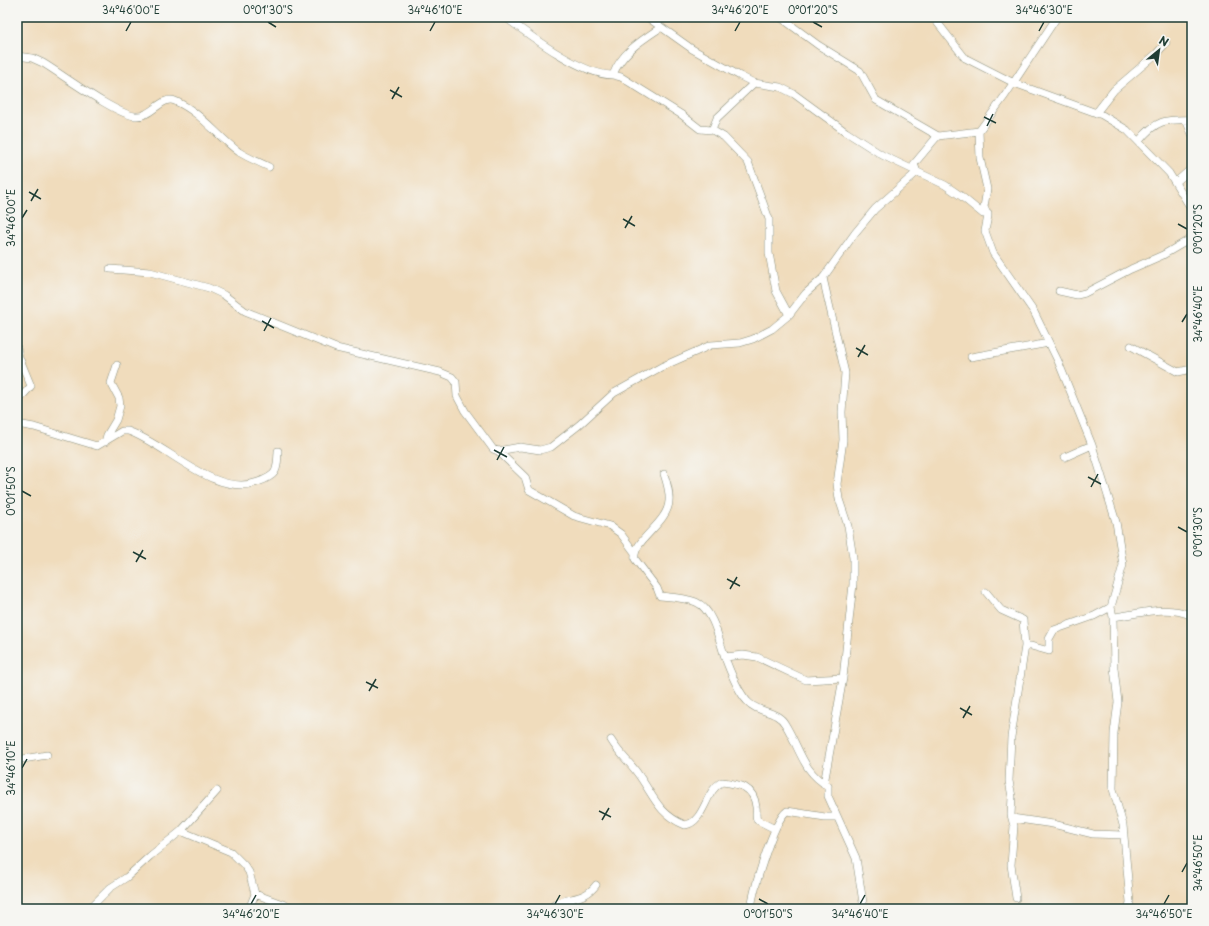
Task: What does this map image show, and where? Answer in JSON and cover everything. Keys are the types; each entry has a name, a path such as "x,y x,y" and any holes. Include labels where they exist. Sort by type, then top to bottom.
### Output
{"street":[{"path":"505,17 566,58 600,74 621,77 682,115 700,129 712,130 724,137 748,162 769,219 769,253 776,292 789,316"},
{"path":"647,17 660,28 692,49 754,83 780,87 794,94 846,132 882,155 945,185 983,214 988,214"},
{"path":"780,17 818,45 860,71 873,96 879,103 938,136 979,131"},
{"path":"933,17 952,44 965,58 1014,83 1117,122 1139,141 1176,182 1192,210"},
{"path":"1057,17 1014,83 979,131 980,158 987,189 984,207 988,214 985,232 993,253 1034,312 1050,343 1092,445 1116,522 1123,565 1110,607 1113,617 1114,668 1118,702 1114,733 1113,788 1124,825 1130,902 1129,909"},
{"path":"613,75 617,66 635,45 660,28"},
{"path":"1096,113 1114,90 1156,54 1166,43"},
{"path":"17,56 32,58 114,108 129,115 136,116 146,114 165,100 175,101 207,121 238,151 269,166"},
{"path":"712,130 716,118 754,83"},
{"path":"1139,141 1148,129 1158,122 1172,119 1189,120 1192,134"},
{"path":"917,172 914,164 938,136"},
{"path":"1176,182 1192,168"},
{"path":"498,451 520,447 544,450 551,447 579,425 614,393 711,345 740,343 764,334 789,316 806,293 823,278 855,233 875,209 917,172"},
{"path":"1059,291 1077,295 1085,293 1178,247 1192,238"},
{"path":"110,269 150,272 209,288 224,295 245,311 336,348 440,372 452,377 456,382 458,396 465,411 491,447 498,451 524,477 529,490 574,516 610,526 620,534 635,553 635,558 657,588 660,596 695,602 703,606 713,622 725,657 740,692 748,702 759,710 778,716 785,724 809,772 828,786"},
{"path":"823,278 845,373 842,412 843,440 837,484 838,499 848,526 853,558 853,584 843,678 824,784 828,786 828,796 856,858 864,909"},
{"path":"971,358 1050,343"},
{"path":"1131,346 1178,372 1192,369"},
{"path":"17,348 19,357 31,386 17,402"},
{"path":"105,442 107,435 119,413 118,398 111,383 116,365"},
{"path":"17,424 34,427 93,446 101,445 122,431 128,431 207,476 221,482 238,484 251,485 274,475 277,469 278,451"},
{"path":"1065,457 1092,445"},
{"path":"635,553 643,539 662,518 669,503 668,489 664,474"},
{"path":"986,592 1001,610 1023,619 1025,646 1011,737 1009,781 1014,826 1011,865 1016,898"},
{"path":"1025,646 1038,647 1046,652 1048,651 1050,639 1054,630 1094,616 1110,607"},
{"path":"1113,617 1153,610 1185,612 1192,616"},
{"path":"725,657 743,655 756,657 806,680 843,678"},
{"path":"611,740 619,754 638,773 660,810 674,820 685,825 693,822 715,788 722,782 745,786 749,789 756,808 756,820 775,829"},
{"path":"17,760 47,755"},
{"path":"90,909 110,888 127,877 181,831 217,791"},
{"path":"751,909 753,895 775,829 787,811 825,817 837,817"},
{"path":"1012,818 1053,824 1093,834 1124,835"},
{"path":"181,831 232,852 250,872 255,894 249,909"},
{"path":"549,909 554,904 585,896 591,892 596,885"},
{"path":"255,894 296,909"}]}
